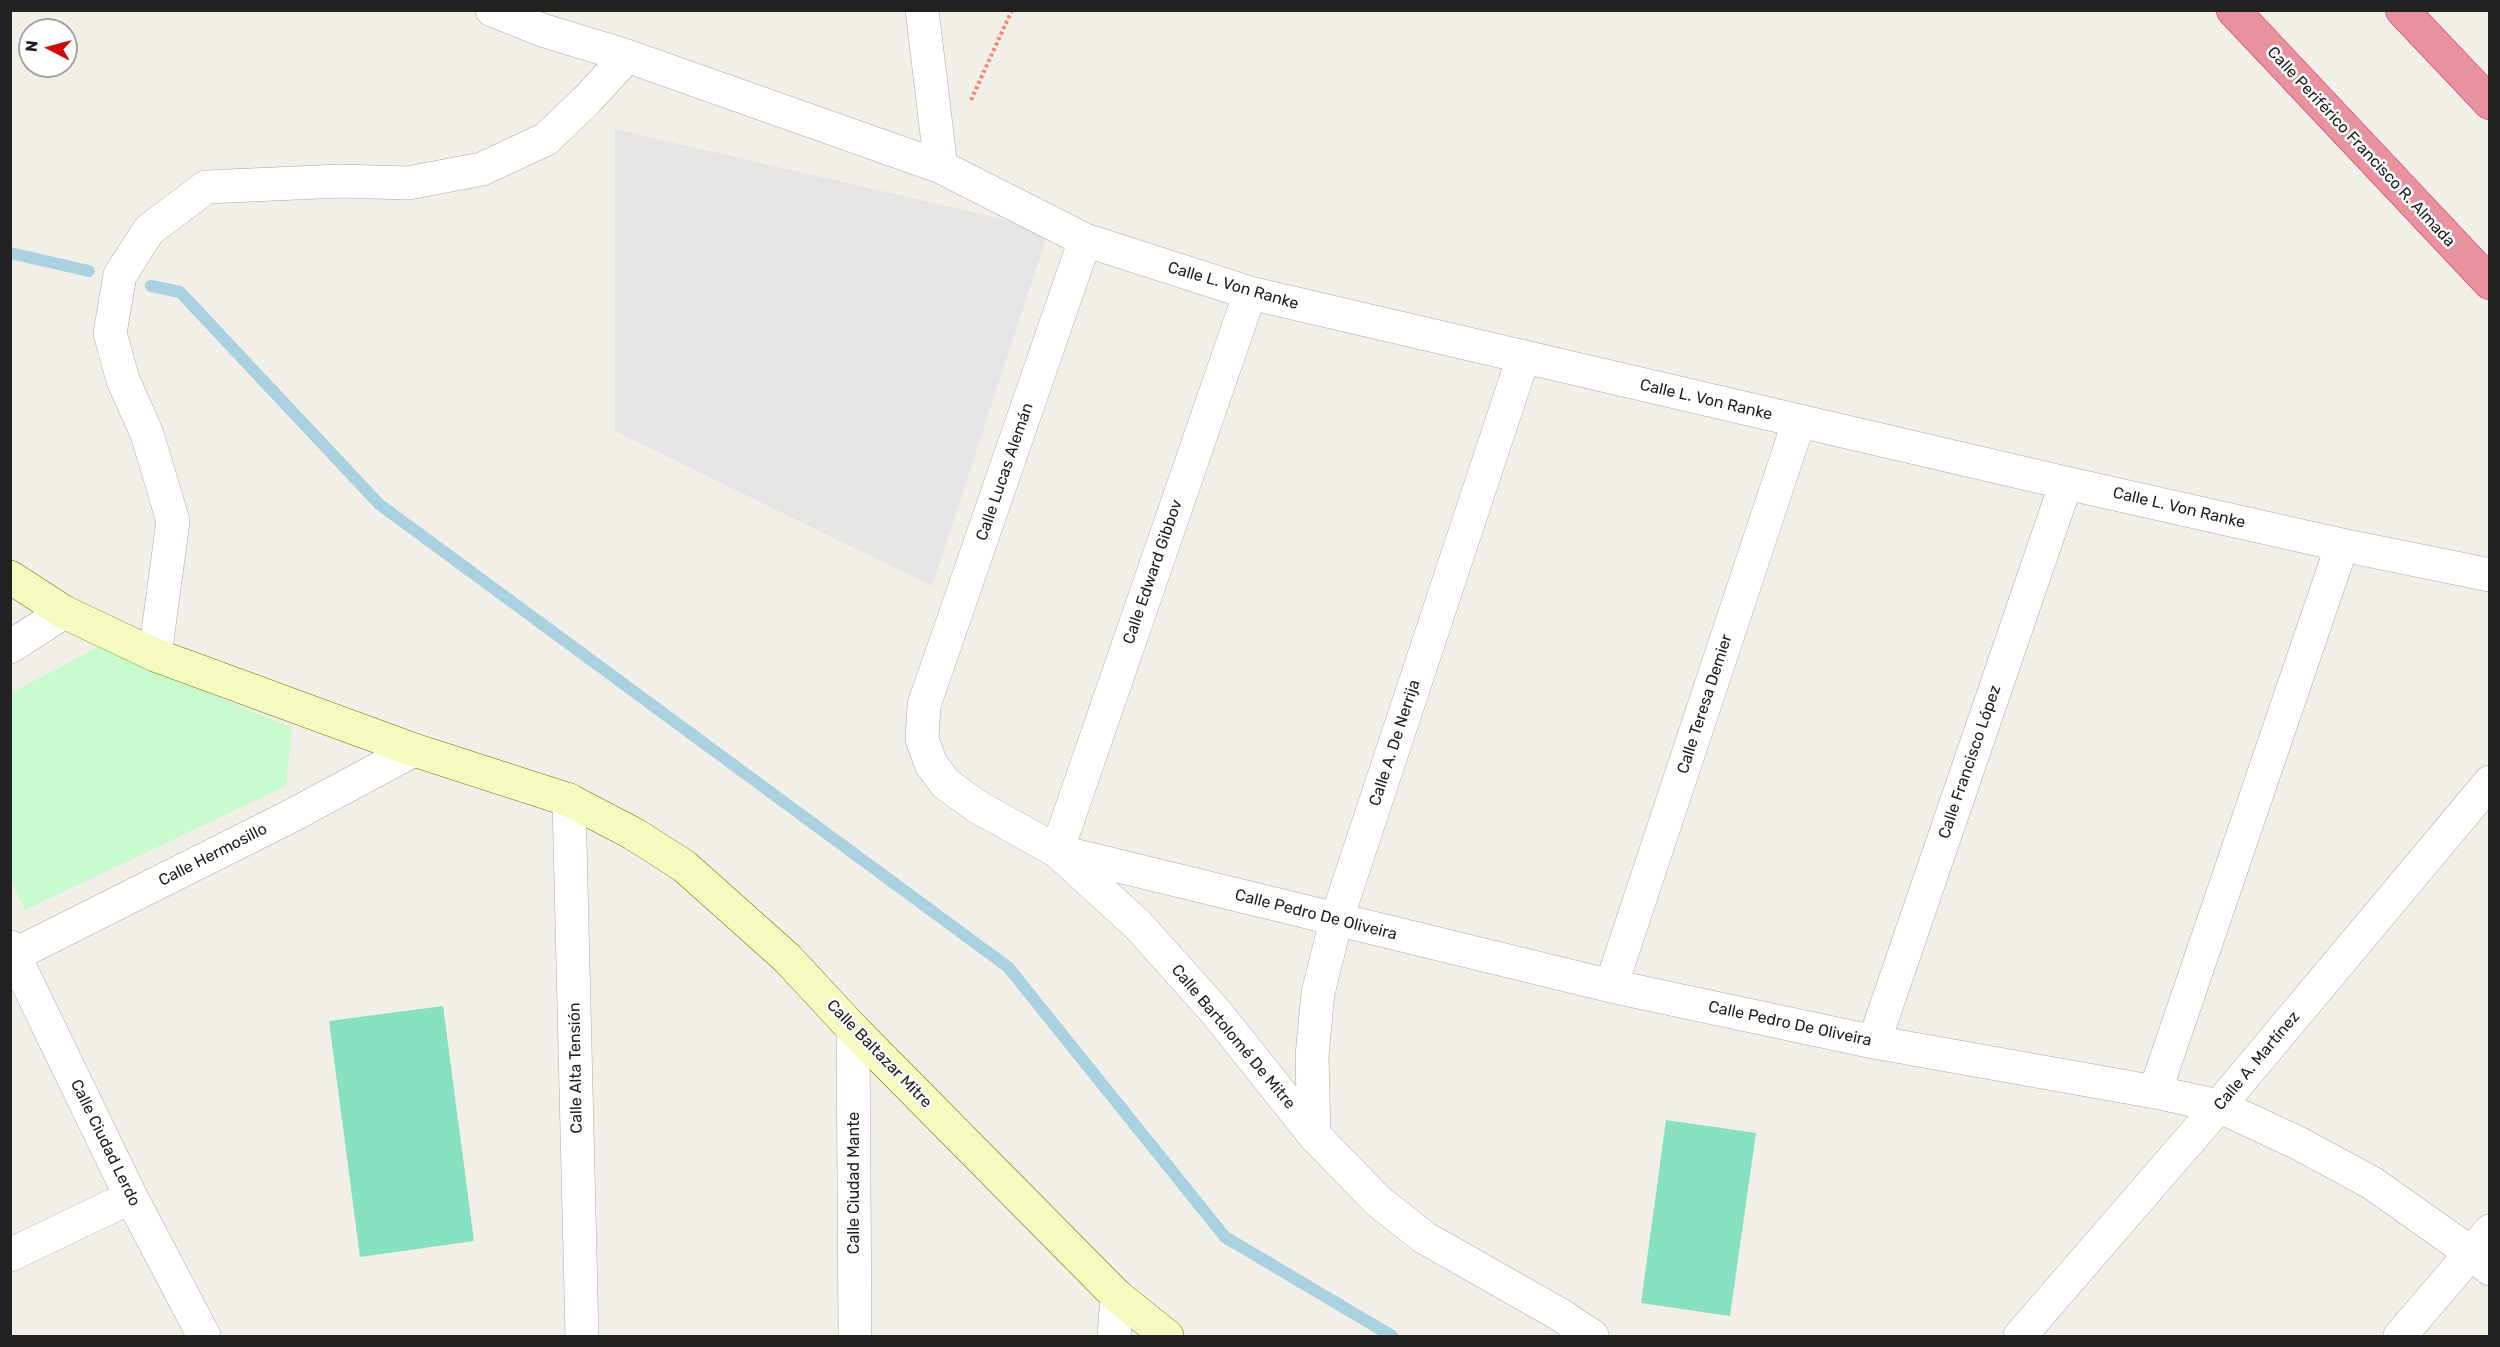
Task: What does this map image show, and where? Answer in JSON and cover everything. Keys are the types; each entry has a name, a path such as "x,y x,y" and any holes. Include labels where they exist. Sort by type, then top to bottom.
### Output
{"highway":[{"name":"Calle Periférico Francisco R. Almada","path":"2233,10 2490,283"},
{"path":"2402,10 2490,103"}],"street":[{"name":"Calle L. Von Ranke","path":"492,10 941,166 1085,240 1250,293 2066,483 2342,545 2490,575"},
{"path":"922,10 941,166"},
{"path":"155,655 173,521 147,434 123,380 110,333 120,275 149,230 206,187 340,181 408,183 482,169 546,139 586,101 627,56"},
{"name":"Calle Lucas Alemán","path":"924,705 1085,240"},
{"name":"Calle Edward Gibbov","path":"1057,850 1250,293"},
{"name":"Calle A. De Nerrija","path":"1314,1136 1312,1056 1318,993 1336,921 1523,358"},
{"name":"Calle Teresa Demier","path":"1611,986 1799,422"},
{"name":"Calle Francisco López","path":"1874,1042 2066,483"},
{"path":"2155,1092 2342,545"},
{"name":"Calle Baltazar Mitre","path":"10,577 64,612 155,655 414,750 569,800 634,834 684,866 787,958 853,1029 1117,1296 1167,1336"},
{"path":"10,646 64,612"},
{"name":"Calle Bartolomé De Mitre","path":"924,705 922,739 931,764 946,784 978,807 1057,850 1138,926 1215,1011 1314,1136 1378,1201 1425,1238 1559,1314 1592,1336"},
{"name":"Calle Hermosillo","path":"12,953 291,816 414,750"},
{"name":"Calle A. Martínez","path":"2020,1336 2218,1107 2490,782"},
{"name":"Calle Alta Tensión","path":"569,800 582,1336"},
{"name":"Calle Pedro De Oliveira","path":"1057,850 1336,921 1611,986 1874,1042 2155,1092 2218,1107 2300,1144 2372,1183 2484,1251"},
{"name":"Calle Ciudad Lerdo","path":"12,953 131,1197 204,1336"},
{"name":"Calle Ciudad Mante","path":"853,1029 855,1336"},
{"path":"10,1255 131,1197"},
{"path":"2400,1336 2484,1251"},
{"path":"1114,1336 1117,1296"}],"path":[{"path":"969,104 1012,10"}],"green space":[{"path":"98,647 292,728 286,786 25,910 11,880 11,693"},
{"path":"443,1006 474,1241 360,1257 329,1021"},
{"path":"1666,1120 1756,1133 1730,1316 1641,1303"}],"shaded area":[{"path":"615,129 1049,230 932,586 615,431"}],"waterway":[{"path":"10,253 89,271"},
{"path":"151,286 180,292 379,504 1008,967 1225,1237 1392,1336"}]}
